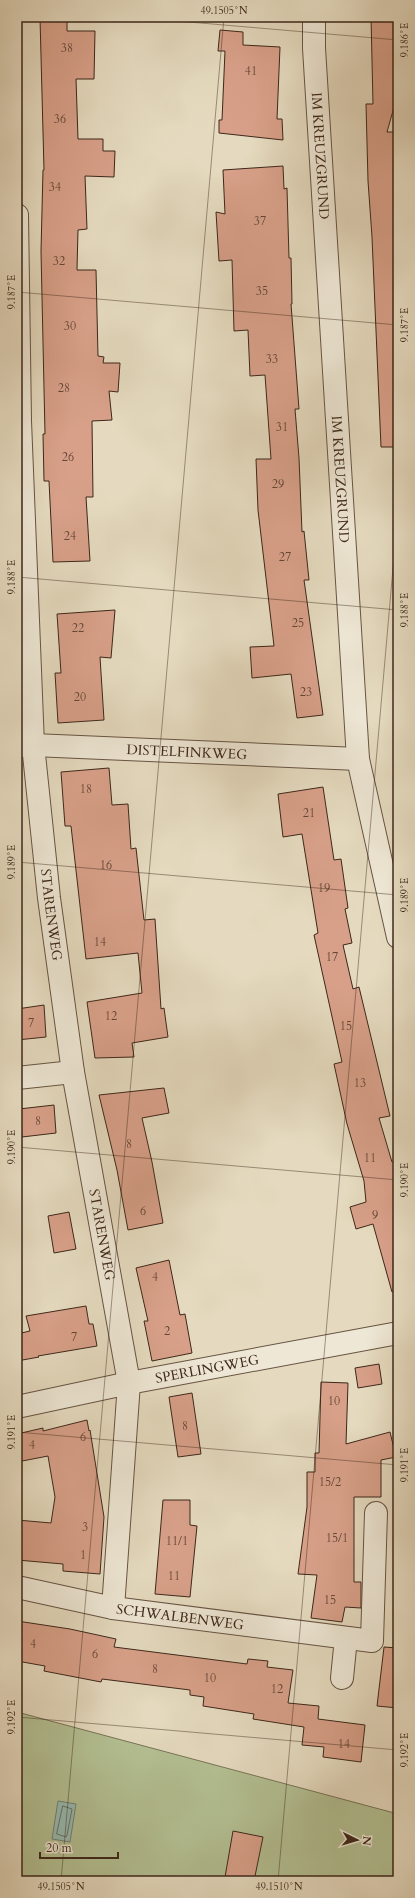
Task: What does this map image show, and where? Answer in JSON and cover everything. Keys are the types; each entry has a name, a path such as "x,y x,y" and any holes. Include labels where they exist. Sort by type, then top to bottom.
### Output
{"street":[{"name":"IM KREUZGRUND","path":"314,17 314,48 358,759 398,937"},
{"name":"STARENWEG","path":"17,215 25,745 49,898 73,1072 129,1383 114,1608"},
{"name":"DISTELFINKWEG","path":"25,745 358,759"},
{"path":"17,1078 73,1072"},
{"name":"SPERLINGWEG","path":"17,1407 129,1383 398,1333"},
{"name":"SCHWALBENWEG","path":"17,1586 114,1608 372,1641 376,1513"},
{"path":"342,1678 346,1638"}],"green space":[{"path":"17,1712 398,1814 398,1881 17,1881"}],"water":[{"path":"58,1801 76,1804 70,1842 52,1839"}],"building":[{"path":"67,17 67,31 95,31 94,79 76,79 78,139 103,139 103,151 115,151 114,177 85,176 87,229 78,230 77,270 96,270 98,356 104,357 103,363 120,363 118,392 109,391 112,420 92,421 93,497 86,497 90,561 53,562 49,481 44,481 43,434 45,434 41,251 44,170 40,18"},
{"path":"371,17 398,17 398,93 387,132 398,132 398,447 381,447 372,237 368,181 366,104 373,104"},
{"path":"220,30 243,32 243,45 280,47 277,119 282,119 283,140 219,133 219,120 222,120 225,51 218,51"},
{"path":"283,166 284,189 287,188 289,258 291,258 291,304 299,409 295,409 299,458 302,532 304,531 309,580 304,580 323,715 297,718 291,674 252,678 250,647 274,646 258,510 256,459 271,459 265,375 250,376 248,330 234,331 232,260 219,261 216,212 225,214 223,170"},
{"path":"115,610 111,658 100,657 104,720 58,723 55,673 61,673 57,614"},
{"path":"109,768 112,805 128,804 131,849 136,848 144,920 155,919 161,1009 164,1008 168,1037 132,1043 134,1057 95,1058 87,1002 142,993 138,953 86,959 71,826 65,826 61,772"},
{"path":"323,787 334,860 341,859 348,908 345,909 352,943 343,945 353,989 359,987 390,1116 379,1118 392,1162 398,1160 398,1291 392,1292 373,1224 356,1229 350,1207 366,1202 364,1181 347,1124 334,1064 342,1062 314,935 318,933 302,834 283,837 278,794"},
{"path":"44,1005 46,1037 17,1040 17,1009"},
{"path":"164,1088 169,1113 142,1118 163,1223 128,1230 117,1170 99,1095"},
{"path":"54,1105 56,1133 22,1137 19,1109"},
{"path":"69,1212 76,1249 54,1253 48,1216"},
{"path":"169,1260 180,1315 185,1314 192,1353 152,1361 144,1321 148,1321 136,1268"},
{"path":"86,1306 89,1324 93,1324 97,1346 17,1361 17,1334 30,1331 26,1316"},
{"path":"379,1364 382,1384 358,1388 355,1368"},
{"path":"321,1382 348,1383 346,1444 390,1432 396,1457 381,1460 381,1497 354,1497 354,1582 361,1582 361,1608 345,1607 342,1622 311,1618 317,1575 298,1574 307,1507 307,1472 315,1472 315,1453 319,1453"},
{"path":"192,1393 201,1454 178,1457 169,1397"},
{"path":"87,1420 89,1431 90,1430 104,1517 100,1574 63,1571 63,1564 17,1560 17,1520 51,1523 55,1497 48,1456 17,1462 17,1434 43,1428 43,1431"},
{"path":"163,1500 190,1500 190,1525 197,1526 190,1597 155,1594"},
{"path":"17,1621 70,1629 116,1639 114,1647 247,1664 248,1659 268,1661 267,1667 293,1670 288,1703 319,1706 318,1719 365,1725 361,1762 323,1757 324,1747 302,1745 304,1727 253,1719 254,1714 203,1706 204,1697 190,1695 190,1690 102,1679 101,1682 44,1671 45,1666 17,1661"},
{"path":"384,1647 398,1648 398,1708 377,1706"},
{"path":"233,1831 263,1837 254,1881 225,1877"}]}
